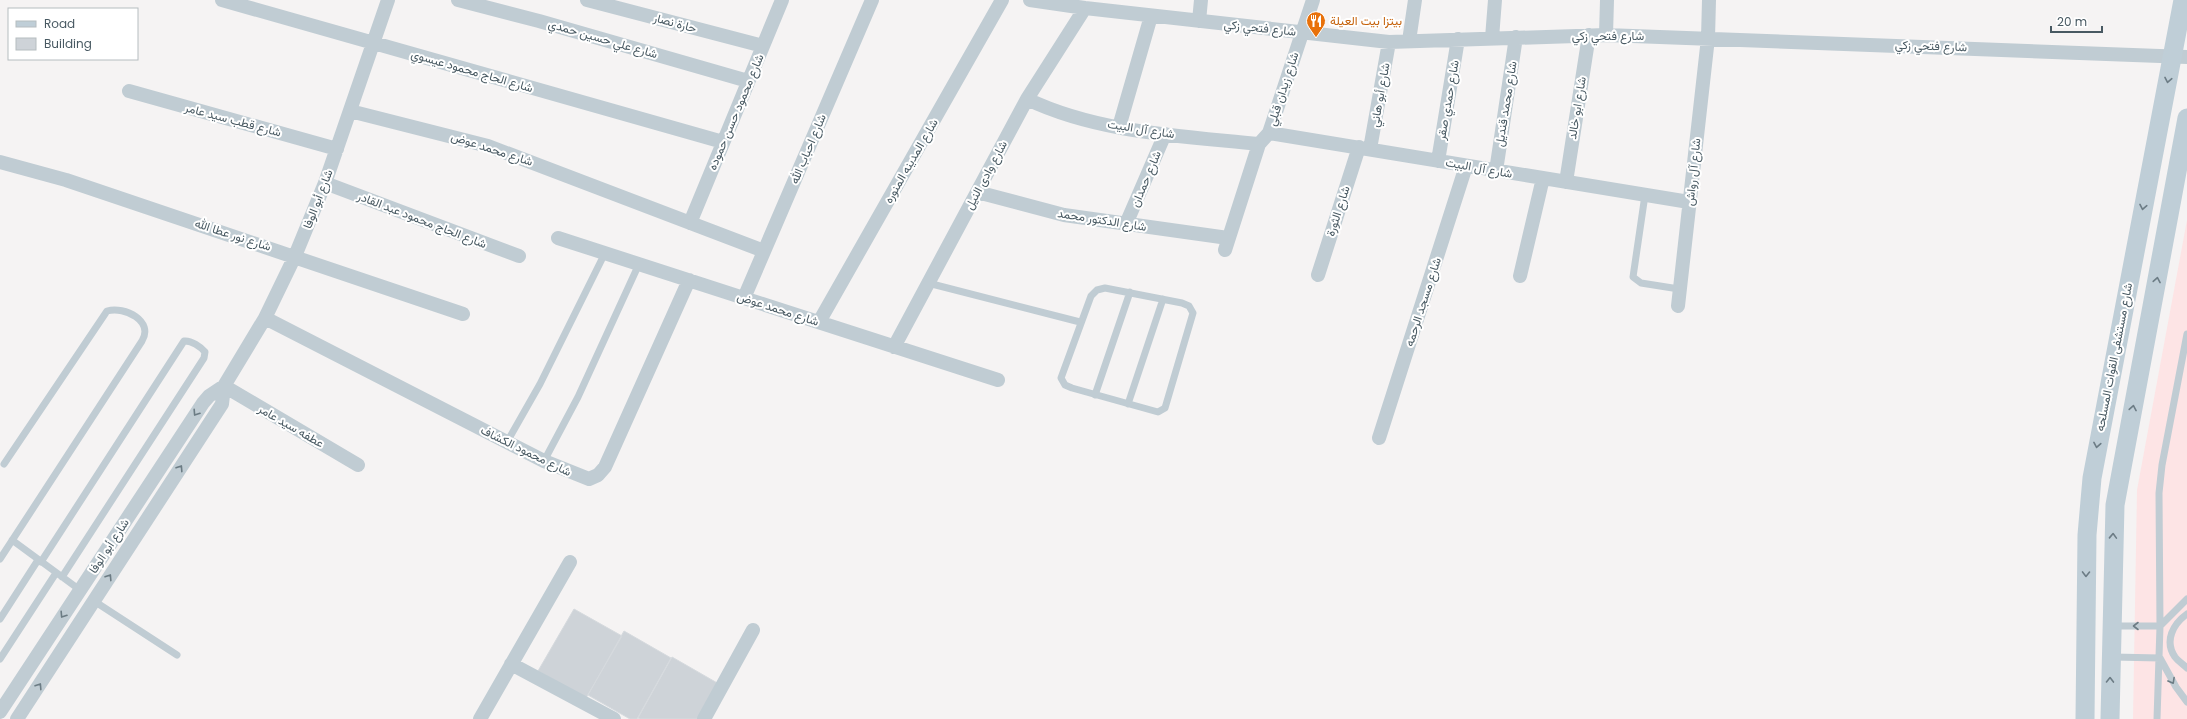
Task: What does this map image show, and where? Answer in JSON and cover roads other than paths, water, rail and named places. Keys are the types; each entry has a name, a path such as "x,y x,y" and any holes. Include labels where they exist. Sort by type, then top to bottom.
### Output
{"street":[{"name":"شارع الحاج محمود عيسوي","path":"222,0 723,142"},
{"name":"شارع أبو الوفا","path":"0,712 203,403 209,396 224,386 265,318 295,256 325,183 388,0"},
{"name":"شارع علي حسين حمدي","path":"458,0 539,20 748,81"},
{"name":"حارة نصار","path":"587,0 763,46"},
{"name":"شارع محمود حسن حموده","path":"690,223 782,0"},
{"name":"شارع احباب الله","path":"744,298 872,0"},
{"name":"شارع المدينه المنوره","path":"819,322 1002,0"},
{"name":"شارع فتحي زكي","path":"1030,0 1055,2 1084,8 1151,16 1390,42 1606,35 2180,56"},
{"path":"1199,21 1201,0"},
{"name":"شارع زيدان قبلي","path":"1269,133 1301,32 1313,0"},
{"path":"1409,41 1415,0"},
{"path":"1492,38 1495,0"},
{"path":"1606,35 1607,0"},
{"name":"شارع آل رواش","path":"1678,306 1708,38 1709,0"},
{"name":"شارع مستشفى القوات المسلحه","path":"2085,719 2087,535 2092,478 2180,56 2183,0"},
{"name":"شارع وادى النيل","path":"894,346 1027,98 1084,8"},
{"path":"1119,127 1151,16"},
{"name":"شارع ابو خالد","path":"1566,182 1589,35"},
{"name":"شارع محمد قنديل","path":"1496,170 1516,37"},
{"name":"شارع حمدي صقر","path":"1438,161 1458,39"},
{"name":"شارع أبو هاني","path":"1364,148 1390,42"},
{"name":"شارع قطب سيد عامر","path":"129,91 337,149"},
{"name":"شارع آل البيت","path":"1027,98 1051,110 1119,127 1165,134 1259,144"},
{"name":"شارع محمد عوض","path":"350,111 488,146 764,251"},
{"path":"2110,719 2113,535 2119,475 2187,118"},
{"path":"1259,144 1269,133"},
{"name":"شارع آل البيت","path":"1269,133 1689,202"},
{"name":"شارع حمدان","path":"1126,224 1165,134"},
{"name":"شارع الدكتور محمد","path":"977,192 1064,216 1126,224 1226,244 1259,144"},
{"name":"شارع الثورة","path":"1318,276 1364,148"},
{"name":"شارع نور عطا الله","path":"0,162 66,180 295,256 463,314"},
{"name":"شارع مسجد الرحمه","path":"1379,438 1466,166"},
{"path":"1520,276 1543,178"},
{"name":"شارع الحاج محمود عبد القادر","path":"325,183 519,256"},
{"name":"شارع محمد عوض","path":"558,238 998,380"},
{"name":"شارع محمود الكشاف","path":"265,318 544,461 589,479 598,475 604,467 689,280"},
{"name":"شارع أبو الوفا","path":"17,719 217,412 224,395 224,386"},
{"name":"عطفه سيد عامر","path":"224,386 358,465"},
{"path":"480,719 570,562"},
{"path":"704,719 752,630"},
{"path":"512,664 614,719"}],"lane":[{"path":"1645,195 1633,277 1641,283 1679,289"},
{"path":"507,442 540,384 605,253"},
{"path":"544,461 578,397 639,264"},
{"path":"928,283 1080,322"},
{"path":"1105,288 1130,292 1182,303 1189,306 1193,313 1165,408 1158,412 1065,385 1061,378 1080,322 1091,296 1097,290 1105,288"},
{"path":"1095,394 1130,292"},
{"path":"1128,404 1163,299"},
{"path":"0,559 142,342 146,334 145,326 140,320 125,311 116,309 107,311 4,464"},
{"path":"2157,719 2160,658 2159,493 2162,465 2187,334"},
{"path":"0,619 40,561 184,342 191,342 203,350 205,352 204,358 59,575 0,659"},
{"path":"12,540 80,590"},
{"path":"2112,626 2160,626 2187,599"},
{"path":"94,601 177,655"},
{"path":"2187,614 2177,621 2172,629 2171,641 2175,657 2187,668"},
{"path":"2160,640 2171,641"},
{"path":"2111,657 2160,658"},
{"path":"2160,658 2176,687 2187,702"}],"place":[{"name":"بيتزا بيت العيلة","path":"1316,38"}]}
